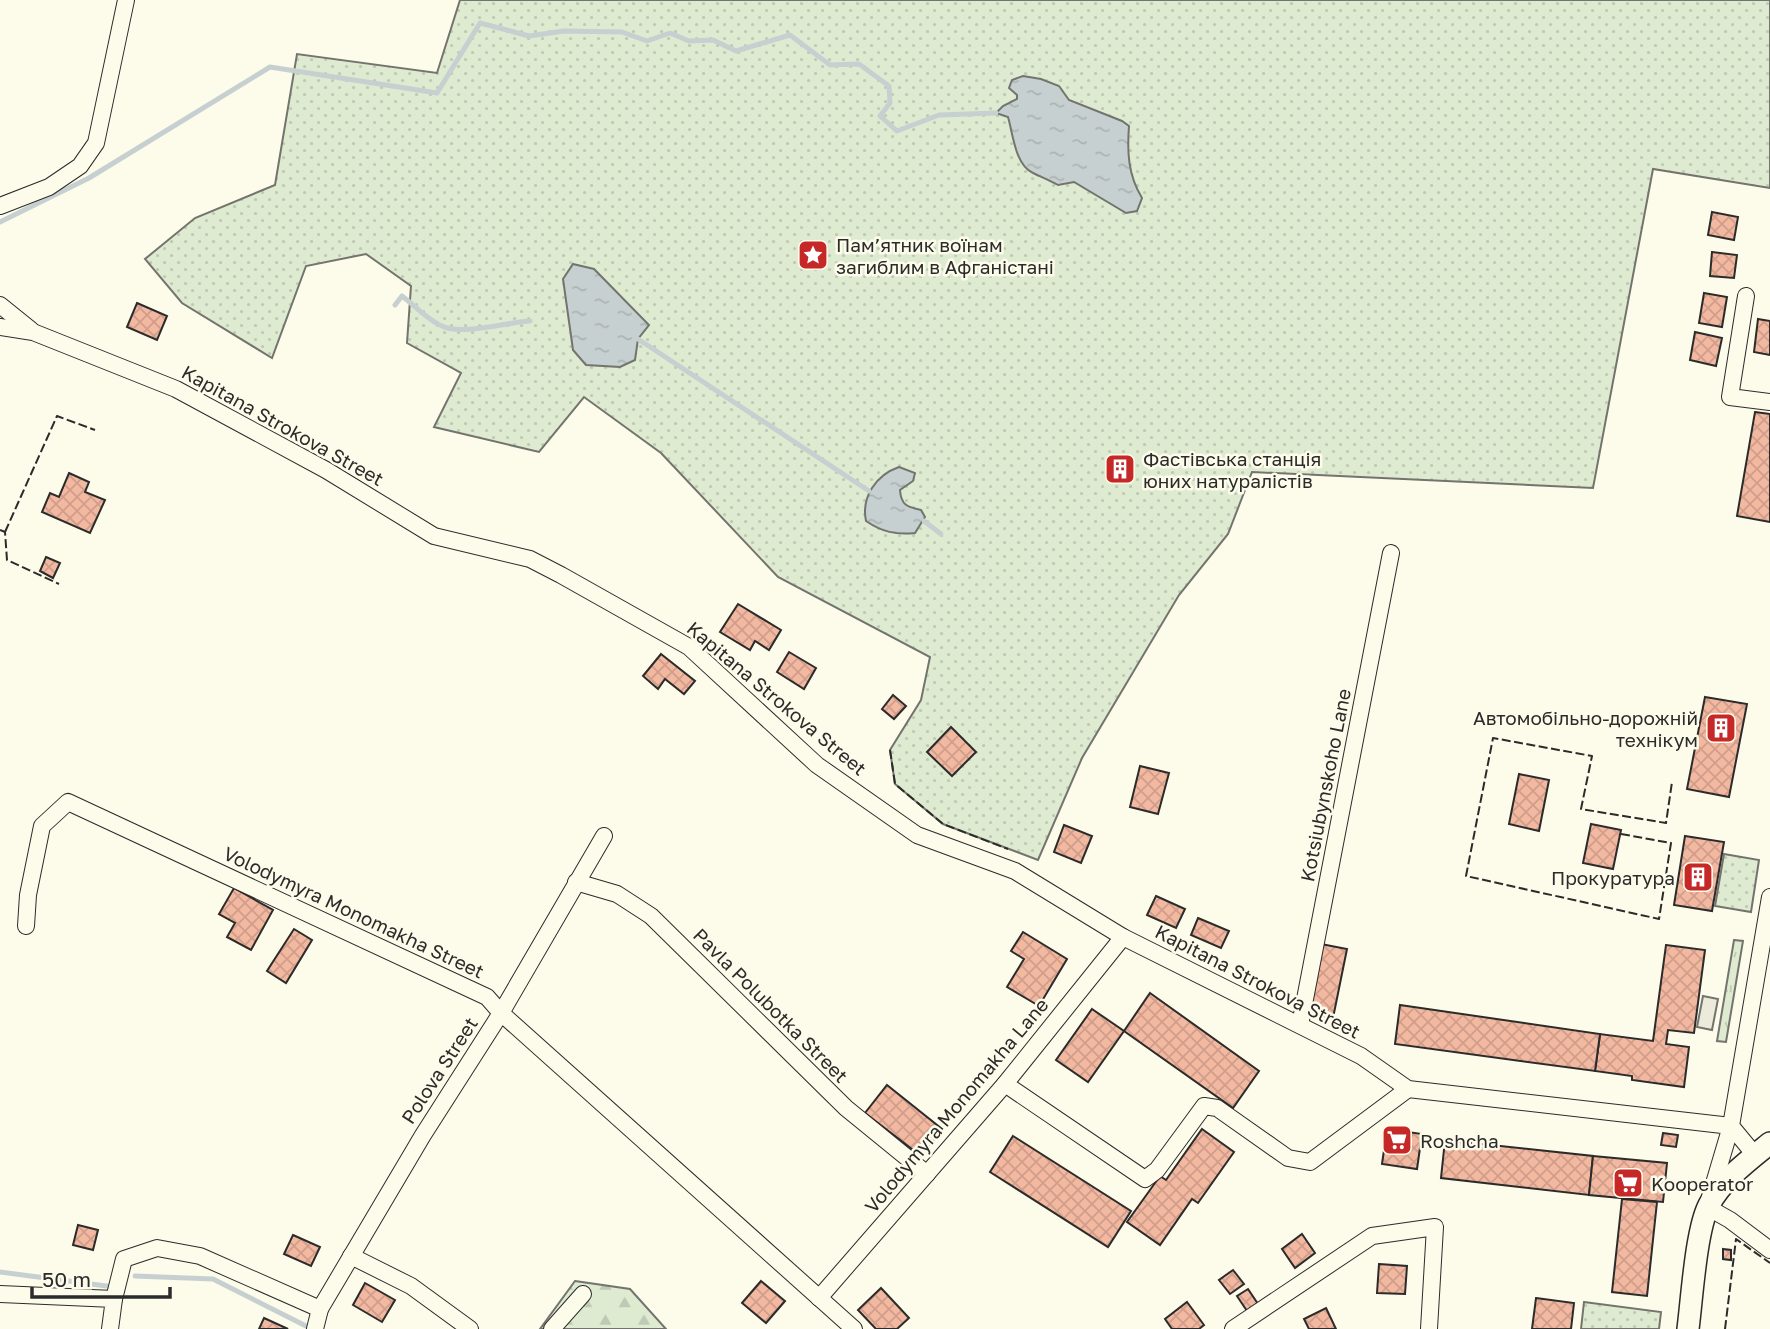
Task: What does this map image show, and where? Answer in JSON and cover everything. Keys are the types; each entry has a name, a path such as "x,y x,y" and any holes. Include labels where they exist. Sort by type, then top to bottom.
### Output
{"street":[{"path":"0,206 49,187 80,166 96,143 126,0"},
{"path":"1746,296 1730,397 1770,402"},
{"path":"0,305 33,332"},
{"name":"Kapitana Strokova Street","path":"0,327 33,332 176,389 326,470 435,536 530,559 561,575 689,647 817,765 917,835 1015,871 1124,937 1361,1056 1408,1089 1731,1126"},
{"name":"Kotsiubynskoho Lane","path":"1300,1025 1391,552"},
{"name":"Volodymyra Monomakha Street","path":"26,926 28,895 42,826 68,803 487,997 501,1013 854,1329"},
{"name":"Polova Street","path":"315,1329 320,1309 351,1256 423,1135 501,1013 604,836"},
{"name":"Pavla Polubotka Street","path":"576,882 617,894 651,916 846,1108 927,1174"},
{"path":"1688,1329 1700,1237 1731,1126 1770,897"},
{"name":"Volodymyra Monomakha Lane","path":"819,1298 1005,1084 1124,937"},
{"path":"1005,1084 1145,1179 1157,1170 1204,1107 1217,1108 1288,1158 1310,1162 1408,1089"},
{"path":"1707,1207 1718,1191 1763,1149 1731,1126"},
{"path":"1707,1207 1730,1220 1770,1250"},
{"path":"1233,1329 1372,1236 1435,1227 1429,1329"},
{"path":"110,1329 124,1259 157,1248 200,1256 320,1309"},
{"path":"351,1256 411,1286 470,1329"},
{"path":"0,1294 114,1299"},
{"path":"552,1329 583,1294"}],"green space":[{"path":"460,0 1770,0 1770,188 1653,169 1593,488 1252,472 1228,534 1179,595 1082,758 1038,860 943,824 895,784 890,750 921,700 930,657 778,577 661,453 584,397 539,452 434,427 461,373 407,343 411,286 366,254 306,266 272,358 182,303 145,259 195,218 275,185 297,54 437,73"},
{"path":"1724,854 1759,860 1751,912 1715,906"},
{"path":"1734,940 1743,941 1726,1042 1717,1041"},
{"path":"575,1281 630,1289 666,1329 540,1329"},
{"path":"1584,1302 1661,1312 1659,1329 1581,1329"}],"shaded area":[{"path":"1703,996 1718,999 1712,1030 1697,1027"}],"water":[{"path":"1023,76 1059,86 1069,100 1129,126 1130,163 1142,198 1137,211 1126,213 1074,182 1058,185 1027,169 1018,156 1008,117 996,113 1017,99 1017,95 1009,88 1012,80"},
{"path":"573,264 594,269 649,325 638,339 635,360 620,367 586,365 573,350 563,279"},
{"path":"899,467 915,473 913,481 900,490 903,502 921,510 925,517 915,533 889,532 866,521 866,504 872,488 883,475"}],"building":[{"path":"1712,212 1738,217 1734,240 1708,235"},
{"path":"1712,252 1737,255 1734,278 1710,276"},
{"path":"1704,293 1727,297 1722,327 1699,323"},
{"path":"137,303 167,316 157,340 127,327"},
{"path":"1758,319 1770,321 1770,355 1754,352"},
{"path":"1695,332 1722,338 1716,366 1690,360"},
{"path":"1755,412 1770,414 1770,522 1737,516"},
{"name":"Фастівська станція юних натуралістів","path":"1116,458 1128,462 1123,479 1111,476"},
{"path":"69,473 89,482 85,492 105,500 90,533 42,512 50,493 59,497"},
{"path":"46,557 60,563 53,578 40,571"},
{"path":"738,604 781,630 769,650 755,641 750,650 720,632"},
{"path":"789,652 816,668 804,689 777,672"},
{"path":"661,654 695,681 684,694 665,679 658,689 643,676"},
{"path":"893,695 906,706 894,719 882,709"},
{"name":"Автомобільно-дорожній технікум","path":"1705,697 1747,704 1729,797 1687,789"},
{"path":"951,727 976,752 952,776 927,752"},
{"path":"1140,766 1169,773 1158,814 1130,807"},
{"path":"1519,774 1549,780 1539,831 1509,824"},
{"path":"1591,824 1621,830 1613,869 1583,863"},
{"path":"1064,825 1092,836 1081,863 1054,852"},
{"name":"Прокуратура","path":"1685,836 1724,842 1712,911 1674,905"},
{"path":"234,888 273,910 251,950 227,937 235,923 219,914"},
{"path":"1156,896 1185,909 1176,928 1147,915"},
{"path":"1198,918 1229,931 1221,948 1191,935"},
{"path":"294,929 312,940 286,983 267,971"},
{"path":"1023,932 1067,959 1039,1006 1007,987 1024,959 1011,951"},
{"path":"1321,944 1347,949 1333,1018 1308,1013"},
{"path":"1666,945 1705,950 1694,1033 1668,1030 1666,1044 1689,1047 1684,1087 1632,1080 1632,1076 1595,1071 1600,1034 1653,1041"},
{"path":"1150,993 1259,1071 1233,1108 1124,1031"},
{"path":"1400,1005 1600,1034 1595,1071 1395,1044"},
{"path":"1092,1009 1124,1031 1088,1082 1056,1060"},
{"path":"887,1085 942,1129 921,1156 865,1113"},
{"path":"1202,1129 1234,1152 1198,1203 1192,1199 1160,1245 1127,1222 1160,1176 1166,1180"},
{"path":"1387,1129 1422,1134 1417,1169 1382,1164"},
{"path":"1663,1133 1678,1135 1676,1147 1661,1145"},
{"path":"1013,1136 1131,1211 1108,1247 990,1172"},
{"path":"1445,1140 1593,1156 1589,1195 1441,1178"},
{"name":"Kooperator","path":"1593,1156 1667,1163 1663,1202 1589,1195"},
{"path":"1622,1199 1657,1202 1647,1296 1612,1292"},
{"path":"78,1225 98,1230 93,1250 73,1245"},
{"path":"1302,1234 1315,1253 1295,1268 1282,1249"},
{"path":"293,1235 320,1247 311,1266 284,1254"},
{"path":"1723,1249 1731,1250 1731,1260 1723,1259"},
{"path":"1379,1264 1407,1266 1405,1294 1377,1293"},
{"path":"1233,1270 1244,1284 1230,1294 1219,1280"},
{"path":"761,1281 785,1301 766,1323 742,1303"},
{"path":"365,1283 395,1300 382,1322 353,1305"},
{"path":"881,1288 909,1318 897,1329 876,1329 858,1310"},
{"path":"1248,1289 1258,1304 1247,1311 1237,1296"},
{"path":"1536,1298 1574,1303 1571,1329 1532,1329"},
{"path":"1187,1302 1204,1325 1199,1329 1172,1329 1165,1319"},
{"path":"1326,1308 1336,1329 1309,1329 1304,1319"},
{"path":"264,1318 288,1329 259,1329"}],"waterway":[{"path":"0,222 89,178 270,67 437,93 480,23 529,36 564,31 622,32 647,41 670,33 689,41 713,40 736,51 790,35 830,65 859,64 889,86 890,103 880,116 897,131 939,115 996,113"},
{"path":"395,305 402,296 432,320 451,329 473,329 530,321"},
{"path":"638,339 869,491"},
{"path":"924,521 941,534"},
{"path":"0,1272 114,1287"},
{"path":"135,1276 213,1279 306,1326"}],"fence":[{"path":"5,532 57,416 95,430"},
{"path":"0,530 5,532 7,560 59,584"},
{"path":"1621,834 1671,843 1659,919 1466,876 1493,738 1592,756 1581,809 1666,823 1672,782"},
{"path":"890,750 895,784 943,824 1008,849"},
{"path":"1725,1329 1736,1239 1770,1263"}],"place":[{"name":"Пам’ятник воїнам загиблим в Афганістані","path":"813,255"},
{"name":"Фастівська станція юних натуралістів","path":"1120,469"},
{"name":"Автомобільно-дорожній технікум","path":"1721,728"},
{"name":"Прокуратура","path":"1698,877"},
{"name":"Roshcha","path":"1397,1140"},
{"name":"Kooperator","path":"1628,1183"}]}
